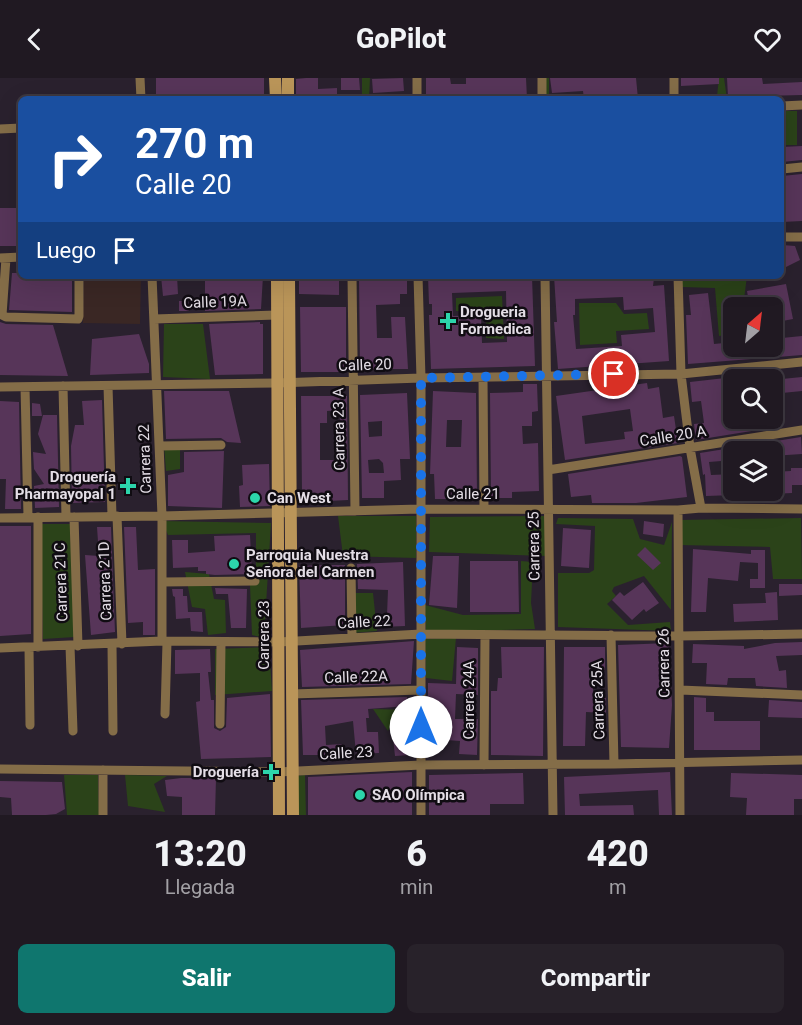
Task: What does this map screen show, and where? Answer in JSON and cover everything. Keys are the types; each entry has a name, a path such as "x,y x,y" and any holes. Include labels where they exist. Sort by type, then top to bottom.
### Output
{"street":[{"path":"140,78 141,96"},
{"path":"275,78 276,96"},
{"path":"288,78 288,96"},
{"path":"417,78 417,96"},
{"path":"542,78 542,96"},
{"path":"674,78 674,96"},
{"path":"784,106 802,105"},
{"path":"0,129 18,129"},
{"path":"784,169 802,168"},
{"path":"784,237 802,237"},
{"path":"18,257 3,258 2,315 6,317 78,319 79,279"},
{"name":"Carrera 22","path":"152,279 160,446 165,714"},
{"name":"Carrera 23","path":"277,279 276,315 283,383"},
{"name":"Carrera 23","path":"279,815 278,772 285,642 283,383 289,279"},
{"name":"Carrera 23 A","path":"352,279 355,510"},
{"path":"418,279 421,378 421,815"},
{"name":"Carrera 25","path":"545,279 553,815"},
{"path":"678,279 681,374 690,448 701,508"},
{"name":"Calle 19A","path":"154,319 276,315"},
{"name":"Calle 20","path":"0,387 158,386 547,375 681,374 802,362"},
{"path":"483,377 484,509"},
{"name":"Carrera 21C","path":"63,386 74,646 73,731"},
{"name":"Carrera 21D","path":"108,386 115,516 117,645 113,731"},
{"path":"25,387 28,517"},
{"name":"Calle 20 A","path":"548,470 802,430"},
{"path":"160,446 221,445"},
{"name":"Calle 21","path":"0,518 420,509 802,509"},
{"name":"Carrera 26","path":"678,510 680,815"},
{"path":"30,725 38,517"},
{"path":"351,568 352,638"},
{"path":"163,582 255,581"},
{"name":"Calle 22","path":"0,648 117,645 165,641 285,642 421,634 679,636 802,634"},
{"name":"Carrera 24A","path":"484,765 485,635"},
{"name":"Carrera 25A","path":"611,635 615,764"},
{"name":"Carrera 23","path":"285,642 292,694 293,815"},
{"path":"220,643 220,724"},
{"name":"Calle 22A","path":"292,694 421,690"},
{"path":"680,690 802,695"},
{"name":"Calle 23","path":"0,770 278,772 421,765 802,760"},
{"path":"103,770 103,815"}],"shaded area":[{"path":"84,279 141,279 140,324 83,323"}],"green space":[{"path":"362,78 370,78 369,96 342,96 342,95 362,94"},
{"path":"544,78 549,78 549,96 544,96"},
{"path":"719,78 724,78 727,96 717,96"},
{"path":"582,94 582,96 549,96"},
{"path":"678,94 717,96 676,96"},
{"path":"784,111 797,111 797,145 785,145"},
{"path":"681,279 747,279 744,297 723,297 723,335 719,336 715,288 682,287"},
{"path":"502,296 504,339 486,338 486,312 456,311 456,298"},
{"path":"579,303 616,303 624,314 647,313 649,329 616,331 617,343 580,345"},
{"path":"164,324 203,324 210,379 163,377"},
{"path":"164,445 180,447 180,469 166,471"},
{"path":"338,516 416,516 416,558 343,556"},
{"path":"545,516 545,556 429,552 430,517"},
{"path":"558,518 633,519 640,539 664,545 672,522 671,610 644,576 614,587 612,591 616,596 607,604 628,625 670,622 671,631 558,627 558,573 589,573 594,570 595,526 556,524"},
{"path":"801,518 802,579 773,579 770,547 678,545 678,520"},
{"path":"162,521 271,523 264,638 252,635 250,585 256,575 256,533 168,535"},
{"path":"40,524 70,524 75,637 43,639"},
{"path":"521,561 533,562 531,603 535,629 426,632 425,605 463,615 521,614"},
{"path":"185,572 209,574 214,599 225,600 226,633 208,635 205,609 192,607"},
{"path":"354,593 373,593 377,631 352,633"},
{"path":"456,638 452,681 426,678 425,639"},
{"path":"269,647 272,691 215,695 215,649"},
{"path":"373,709 413,710 414,724 392,722 388,731"},
{"path":"64,775 98,775 99,815 67,815"},
{"path":"125,775 167,776 154,784 165,812 128,806"},
{"path":"305,775 306,815 297,815 296,776"}],"building":[{"path":"156,78 264,78 264,96 156,96"},
{"path":"318,78 318,89 337,88 337,96 296,96 296,79"},
{"path":"341,78 359,78 360,90 341,90"},
{"path":"403,78 404,91 373,93 372,79"},
{"path":"426,78 450,78 451,84 466,84 466,78 526,78 527,96 426,96"},
{"path":"550,78 636,78 638,96 584,96 583,91 552,93"},
{"path":"681,78 719,78 719,84 681,86"},
{"path":"727,78 762,78 763,84 802,82 802,95 728,96"},
{"path":"802,146 802,160 784,162 784,147"},
{"path":"802,174 802,221 784,222 784,176"},
{"path":"0,208 18,208 18,246 0,246"},
{"path":"784,245 795,246 800,260 784,268"},
{"path":"12,273 18,273 18,279 72,279 72,312 9,310"},
{"path":"161,279 177,279 178,294 163,296"},
{"path":"205,279 263,279 261,309 205,311"},
{"path":"299,279 339,279 339,295 299,294"},
{"path":"359,279 407,279 407,294 400,294 400,304 376,305 377,338 392,338 391,317 405,317 408,369 360,369"},
{"path":"428,279 532,279 535,366 431,369 429,315 432,315 432,304 429,304","holes":["506,291 507,342 482,343 481,315 453,316 452,293"]},
{"path":"554,279 646,279 646,281 654,279 653,286 664,285 669,361 558,369 554,322 557,322","holes":["623,297 624,310 653,308 655,332 621,335 622,346 576,349 573,315 575,315 575,299"]},
{"path":"786,284 793,319 783,321 783,297 748,297 747,291"},
{"path":"708,293 714,344 723,343 723,357 777,357 688,364 686,315 691,315 689,295"},
{"path":"179,301 188,301 189,311 179,311"},
{"path":"300,307 346,307 346,372 301,372"},
{"path":"0,322 53,325 68,376 0,375"},
{"path":"260,322 263,324 263,374 215,375 209,324"},
{"path":"139,334 149,364 149,373 90,375 92,339"},
{"path":"802,336 802,355 783,356 783,338"},
{"path":"802,377 802,391 783,393 783,379"},
{"path":"723,378 723,429 765,429 696,440 694,424 704,423 701,401 692,402 690,382"},
{"path":"647,383 648,389 659,387 663,418 674,416 678,443 565,460 556,396","holes":["630,409 633,431 624,432 625,439 585,444 582,416"]},
{"path":"523,384 537,384 538,411 532,412 532,426 522,426 523,444 538,443 539,491 512,492 512,498 491,498 490,393 523,392"},
{"path":"164,391 229,391 241,443 227,442 221,438 166,439"},
{"path":"433,391 476,393 477,497 451,496 451,499 435,499 434,474 430,474","holes":["447,420 462,420 461,447 446,447"]},
{"path":"407,393 410,459 400,459 401,480 384,481 384,498 362,498 360,395","holes":["382,421 382,436 369,437 368,422","379,459 383,463 384,473 369,473 368,460"]},
{"path":"301,396 347,396 348,500 308,502 307,493 302,493","holes":["340,410 341,460 320,460 320,423 327,423 327,411"]},
{"path":"102,400 105,502 72,503 71,446 75,425 84,425 82,401"},
{"path":"0,401 19,402 21,509 5,509 6,479 0,479"},
{"path":"32,403 40,404 42,416 32,416"},
{"path":"43,415 57,415 59,507 35,508 34,486 44,484 34,469 33,452 46,454 38,434"},
{"path":"801,437 802,454 783,455 783,441 776,441"},
{"path":"723,449 723,461 709,462 711,475 723,474 723,495 706,496 705,474 703,475 700,453"},
{"path":"224,451 222,508 168,506 168,475 184,472 184,452"},
{"path":"682,457 687,497 636,503 592,503 591,495 571,497 568,474"},
{"path":"269,464 270,506 240,507 239,486 243,485 242,465"},
{"path":"791,468 802,468 802,485 792,485 792,493 783,493 783,471 791,471"},
{"path":"644,521 664,524 663,537 643,534"},
{"path":"0,526 31,526 31,634 0,636"},
{"path":"97,527 111,527 115,632 91,635 85,555 99,556"},
{"path":"124,527 136,527 138,570 155,569 155,635 143,635 143,622 128,623"},
{"path":"563,528 591,530 589,568 561,566"},
{"path":"250,535 252,574 215,575 206,574 206,571 198,571 198,567 173,568 172,540 188,540 188,553 215,551 214,536"},
{"path":"645,547 661,563 653,570 637,555"},
{"path":"693,549 751,554 751,550 765,550 765,588 750,588 750,579 758,579 758,563 740,562 738,581 708,578 706,612 691,612"},
{"path":"433,556 459,556 457,608 429,605"},
{"path":"470,561 518,561 519,612 470,612"},
{"path":"403,562 405,626 381,627 380,616 387,615 388,590 358,589 357,564"},
{"path":"345,565 345,625 301,628 299,566"},
{"path":"643,582 659,603 646,612 644,609 632,620 612,600 620,592 624,596"},
{"path":"779,584 802,584 802,595 779,596"},
{"path":"215,588 247,589 246,628 231,628 228,594 216,594"},
{"path":"172,589 183,589 183,596 187,596 188,612 202,612 203,632 191,631 190,618 176,619 175,597"},
{"path":"777,592 778,620 734,622 733,604 766,603 765,593"},
{"path":"414,641 411,684 302,687 300,650"},
{"path":"802,642 802,655 776,656 779,671 786,670 787,688 756,686 755,678 728,678 727,685 706,684 707,663 692,663 693,644 744,646 744,649 775,643"},
{"path":"669,643 672,705 669,748 621,747 618,645"},
{"path":"457,647 478,648 478,695 456,694 455,719 478,719 477,755 459,754 460,741 431,739 433,711 428,711 428,683 456,684"},
{"path":"501,647 544,647 543,756 491,755 491,691 497,691 498,678 502,678"},
{"path":"564,647 605,647 605,670 593,669 593,698 606,698 606,713 586,712 585,746 563,746"},
{"path":"210,649 211,672 208,672 211,700 214,700 214,728 220,731 226,727 227,698 270,694 271,757 201,759 196,702 200,701 200,673 175,674 175,650"},
{"path":"407,697 408,706 368,709 367,732 378,732 379,753 356,754 353,721 325,726 326,745 342,744 343,755 303,755 301,700"},
{"path":"694,697 706,698 706,712 714,712 714,721 760,721 760,750 694,750"},
{"path":"769,700 802,702 802,718 768,717"},
{"path":"395,724 404,725 409,755 395,756 392,730 395,730"},
{"name":"SAO Olímpica","path":"412,772 412,815 308,815 308,777"},
{"path":"670,772 672,815 659,815 658,790 579,794 580,806 633,805 634,815 565,815 564,777"},
{"path":"523,773 524,804 490,804 490,815 429,815 429,775"},
{"path":"731,773 802,775 802,799 794,799 794,815 746,815 747,798 730,797"},
{"path":"216,778 215,815 182,815 182,797 167,796 165,780"},
{"path":"0,781 62,782 65,809 56,814 12,815 11,798 0,797"}],"place":[{"name":"Drogueria Formedica","path":"448,321"},
{"name":"Droguería Pharmayopal 1","path":"128,486"},
{"name":"Can West","path":"255,498"},
{"name":"Parroquia Nuestra Señora del Carmen","path":"234,564"},
{"name":"Droguería","path":"271,772"},
{"name":"SAO Olímpica","path":"360,795"}],"route":[{"path":"421,727 421,378 614,374"}]}
